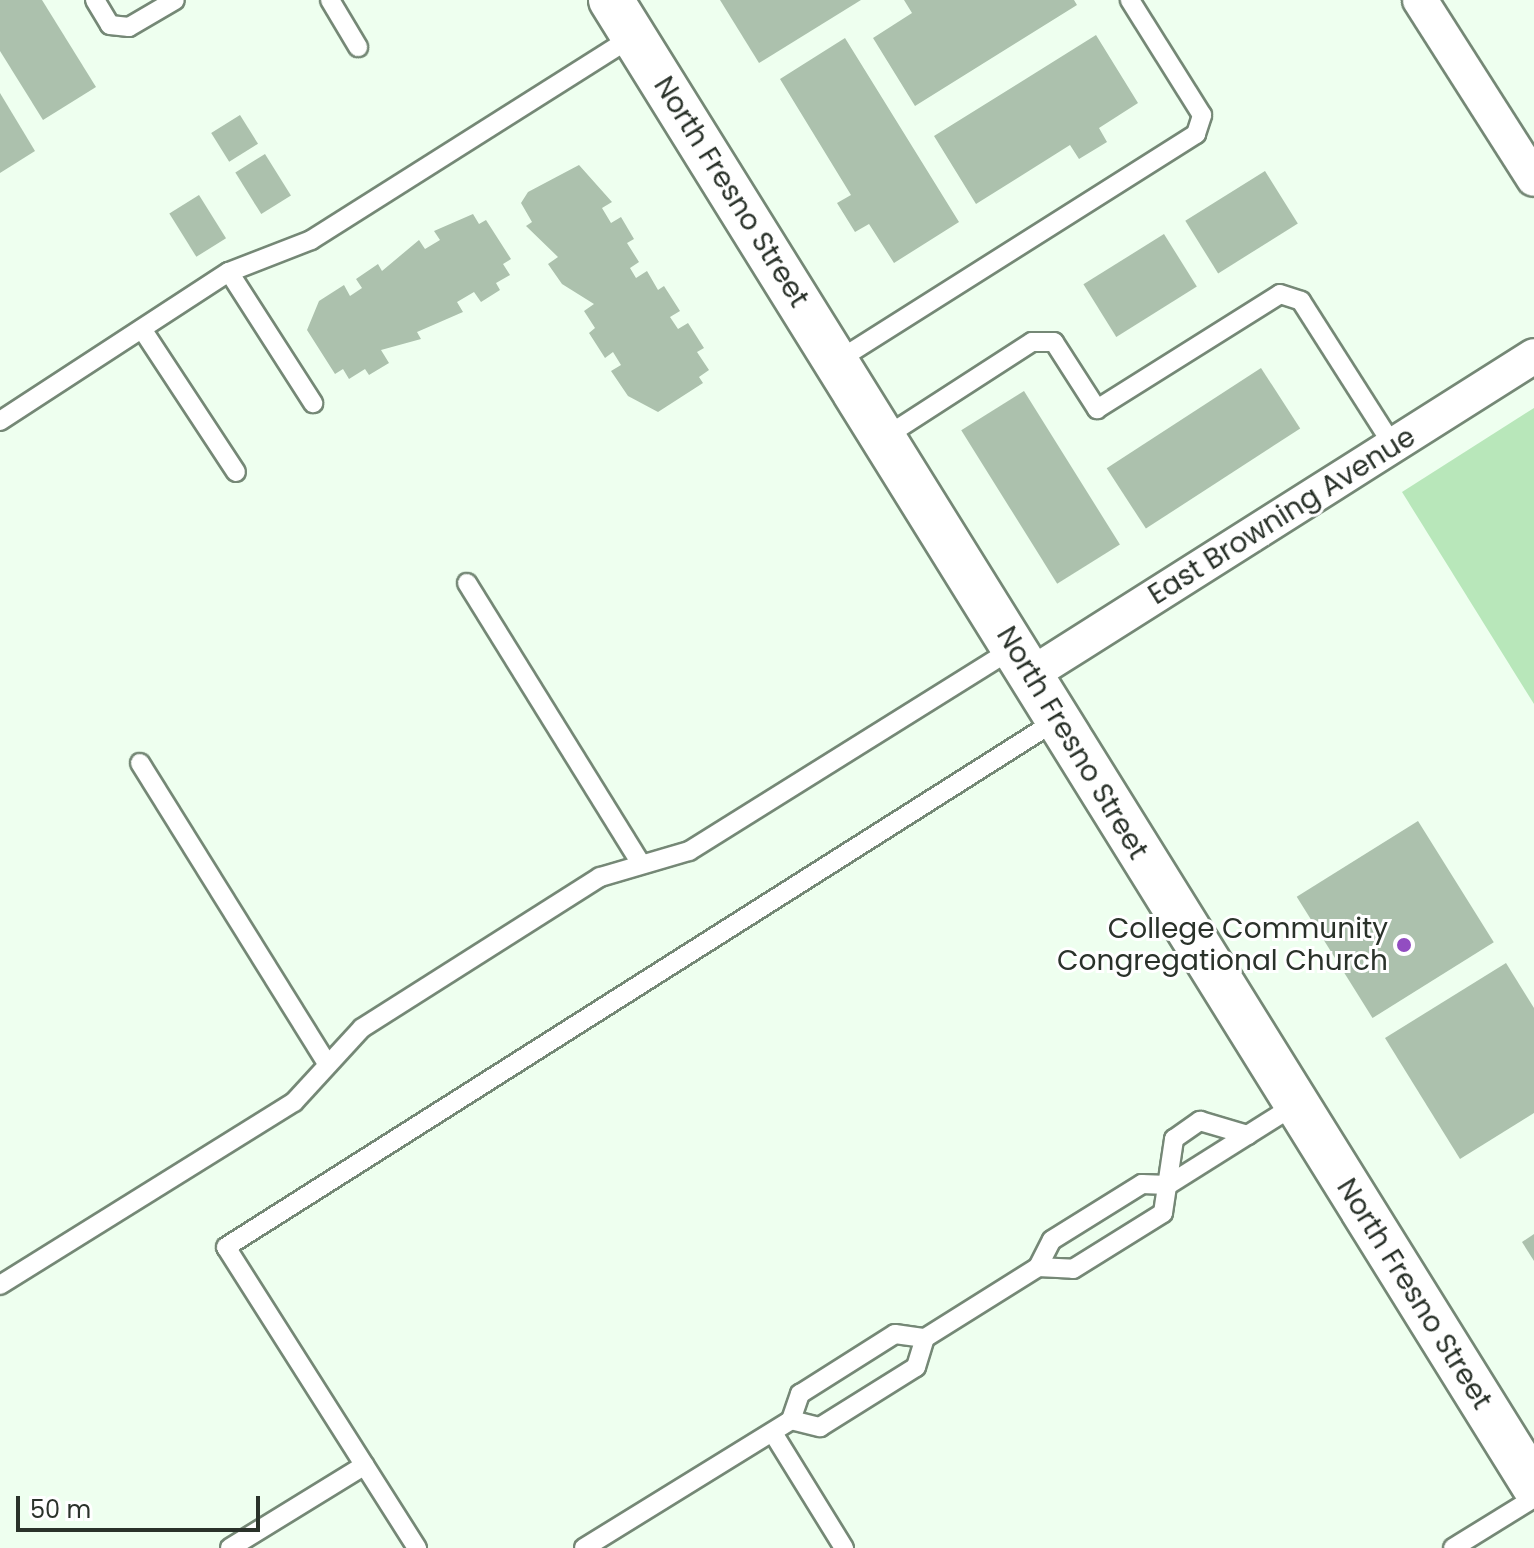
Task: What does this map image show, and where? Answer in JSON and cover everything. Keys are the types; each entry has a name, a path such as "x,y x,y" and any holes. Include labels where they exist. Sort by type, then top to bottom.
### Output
{"main road":[{"name":"North Fresno Street","path":"611,0 1534,1486"}],"street":[{"path":"1420,0 1534,179"},
{"name":"East Browning Avenue","path":"1022,661 1394,447 1534,356"}],"lane":[{"path":"95,0 110,25 129,27 175,0"},
{"path":"330,0 358,47"},
{"path":"837,361 1196,134 1202,115 1130,0"},
{"path":"0,421 229,272 311,240 634,36"},
{"path":"229,272 313,403"},
{"path":"885,437 1032,342 1054,342 1097,409 1280,294 1301,301 1394,447"},
{"path":"142,329 236,472"},
{"path":"467,583 640,862"},
{"path":"0,1285 294,1102 326,1062 415,994 600,877 640,862 689,851 1022,661"},
{"path":"417,1548 226,1247 1057,720"},
{"path":"140,763 326,1062"},
{"path":"584,1548 773,1433 791,1420 800,1394 895,1334 925,1338 1038,1267 1052,1240 1142,1184 1168,1185 1295,1105"},
{"path":"1038,1267 1073,1269 1163,1213 1174,1139 1200,1121 1248,1135"},
{"path":"791,1420 820,1427 916,1367 925,1338"},
{"path":"773,1433 844,1548"},
{"path":"230,1548 365,1465"},
{"path":"1453,1548 1534,1498"}],"green space":[{"path":"1534,408 1534,704 1402,492"}],"building":[{"path":"0,0 42,0 96,87 43,120 0,51"},
{"path":"720,0 861,0 759,63"},
{"path":"904,0 1074,0 1077,5 915,106 873,38 912,13"},
{"path":"1096,35 1138,103 1099,128 1107,142 1079,159 1070,145 976,204 934,136"},
{"path":"845,38 959,222 894,263 869,224 855,232 837,203 851,195 780,79"},
{"path":"0,93 35,151 0,173"},
{"path":"240,115 258,144 229,162 211,133"},
{"path":"265,154 291,196 261,214 235,173"},
{"path":"579,165 612,202 602,208 611,223 621,217 634,239 627,243 639,262 630,268 636,278 647,271 658,290 664,286 680,311 670,317 678,329 688,323 704,348 697,352 709,370 699,377 703,383 658,412 628,396 611,371 621,365 613,352 605,358 589,333 595,328 584,311 594,304 562,284 548,264 558,257 526,226 532,222 521,203 528,192"},
{"path":"1265,171 1298,224 1218,273 1185,221"},
{"path":"199,195 226,238 196,257 169,214"},
{"path":"473,214 479,224 486,220 511,259 503,264 510,275 496,283 500,290 481,302 474,292 457,302 463,312 417,332 421,339 381,350 389,363 369,375 365,369 349,379 343,369 335,374 307,330 319,301 344,285 350,296 362,288 356,279 378,264 382,271 419,240 425,249 440,240 434,231"},
{"path":"1164,234 1197,287 1116,337 1083,284"},
{"path":"1261,368 1300,428 1146,529 1107,468"},
{"path":"1024,391 1120,544 1057,584 961,430"},
{"path":"1418,821 1494,942 1373,1018 1297,897"},
{"path":"1506,963 1534,1008 1534,1113 1460,1159 1385,1038"},
{"path":"1534,1234 1534,1261 1522,1242"}],"place":[{"name":"College Community Congregational Church","path":"1404,945"}]}
